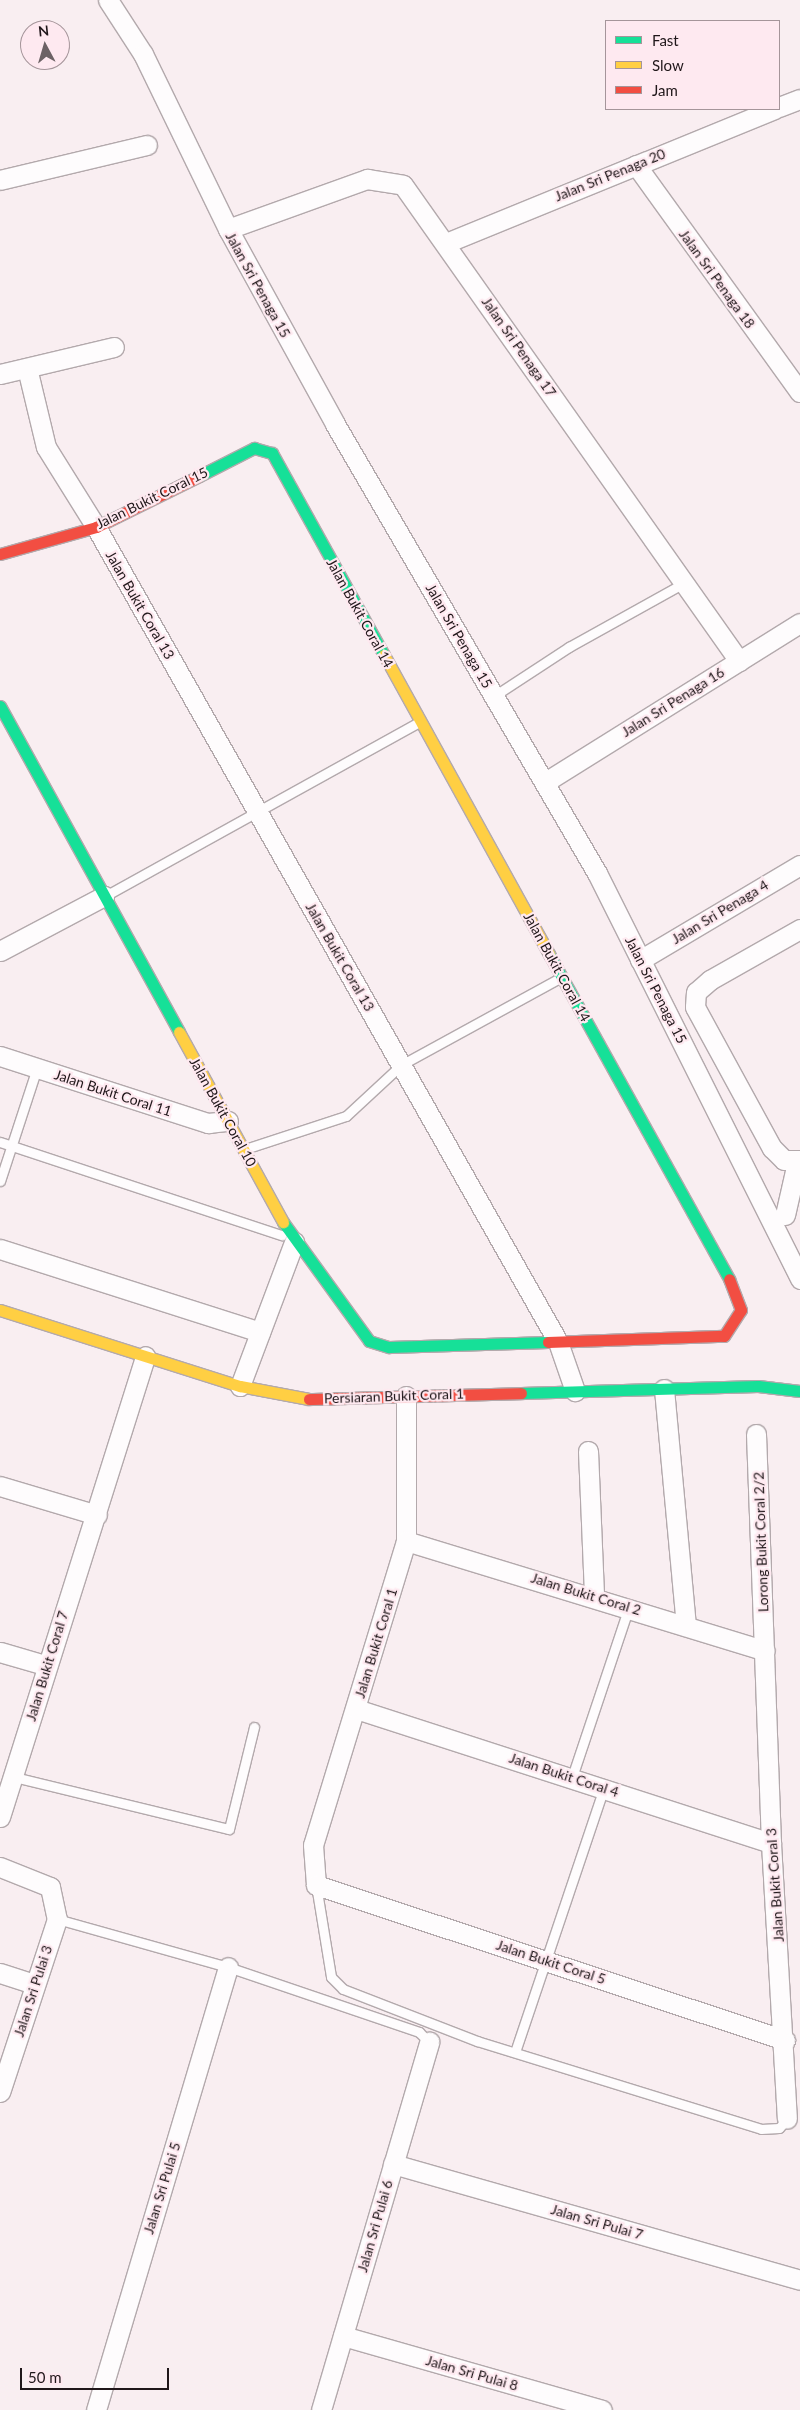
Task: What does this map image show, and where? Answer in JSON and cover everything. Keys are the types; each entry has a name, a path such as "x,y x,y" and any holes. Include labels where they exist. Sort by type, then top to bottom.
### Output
{"street":[{"name":"Jalan Sri Penaga 15","path":"108,0 143,54 228,229 335,424 494,696 547,781 640,960 786,1215 800,1279"},
{"path":"780,107 800,99"},
{"name":"Jalan Sri Penaga 20","path":"446,243 773,110"},
{"path":"0,180 146,145"},
{"name":"Jalan Sri Penaga 18","path":"636,165 797,382"},
{"name":"Jalan Sri Penaga 17","path":"228,229 367,179 404,185 739,661"},
{"path":"0,374 114,347"},
{"name":"Jalan Bukit Coral 13","path":"27,368 46,447 96,527 558,1342 575,1391"},
{"name":"Jalan Bukit Coral 15","path":"0,554 96,527 254,448 272,453"},
{"name":"Jalan Bukit Coral 14","path":"272,453 739,1297 741,1310 724,1336 558,1342"},
{"name":"Jalan Sri Penaga 16","path":"547,781 800,623"},
{"name":"Jalan Bukit Coral 10","path":"0,706 294,1242 369,1341 390,1347 558,1342"},
{"name":"Jalan Sri Penaga 4","path":"640,960 800,864"},
{"path":"0,951 104,896"},
{"path":"786,1215 798,1161 784,1160 772,1148 695,1007 696,992 710,980 800,929"},
{"name":"Jalan Bukit Coral 11","path":"0,1056 208,1123 228,1121"},
{"path":"240,1386 294,1242"},
{"path":"0,1249 260,1332"},
{"name":"Persiaran Bukit Coral 1","path":"0,1310 240,1386 295,1399 758,1386 800,1391"},
{"name":"Jalan Bukit Coral 7","path":"0,1817 14,1777 46,1665 97,1515 145,1356"},
{"path":"664,1389 686,1626"},
{"name":"Jalan Bukit Coral 1","path":"316,1884 313,1845 406,1541 406,1396"},
{"name":"Lorong Bukit Coral 2/2","path":"756,1434 765,1650"},
{"path":"588,1451 594,1596"},
{"path":"0,1486 97,1515"},
{"name":"Jalan Bukit Coral 2","path":"406,1541 594,1596 765,1650"},
{"name":"Jalan Bukit Coral 3","path":"765,1650 771,1843 785,2040 787,2119"},
{"path":"0,1652 46,1665"},
{"name":"Jalan Bukit Coral 4","path":"356,1709 604,1787 771,1843"},
{"path":"0,1867 50,1887 57,1919"},
{"name":"Jalan Bukit Coral 5","path":"316,1884 785,2040"},
{"name":"Jalan Sri Pulai 3","path":"0,2092 33,1984 57,1919"},
{"name":"Jalan Sri Pulai 5","path":"96,2410 228,1967"},
{"path":"0,1973 33,1984"},
{"name":"Jalan Sri Pulai 6","path":"321,2410 429,2042"},
{"name":"Jalan Sri Pulai 7","path":"393,2164 800,2280"},
{"name":"Jalan Sri Pulai 8","path":"343,2336 602,2410"}],"lane":[{"path":"494,696 569,647 684,584"},
{"path":"104,896 421,722"},
{"path":"244,1150 346,1116 401,1064 562,977"},
{"path":"0,1181 37,1068"},
{"path":"0,1142 273,1230 294,1242"},
{"path":"572,1777 629,1607"},
{"path":"14,1777 229,1830 254,1727"},
{"path":"515,2052 604,1787"},
{"path":"316,1884 331,1976 343,1989 515,2052 761,2129 779,2128 787,2119"},
{"path":"57,1919 228,1967 419,2032 429,2042"}],"traffic: fast":[{"path":"199,476 254,448 272,453 384,655"},
{"path":"0,706 179,1032"},
{"path":"549,954 729,1279"},
{"path":"283,1222 369,1341 389,1347 548,1342"},
{"path":"521,1393 758,1386 800,1391"}],"traffic: slow":[{"path":"384,655 549,954"},
{"path":"179,1032 283,1222"},
{"path":"0,1310 240,1386 309,1399"}],"traffic: jam":[{"path":"0,554 96,527 199,476"},
{"path":"548,1342 724,1336 741,1310 729,1279"},
{"path":"309,1399 521,1393"}]}
